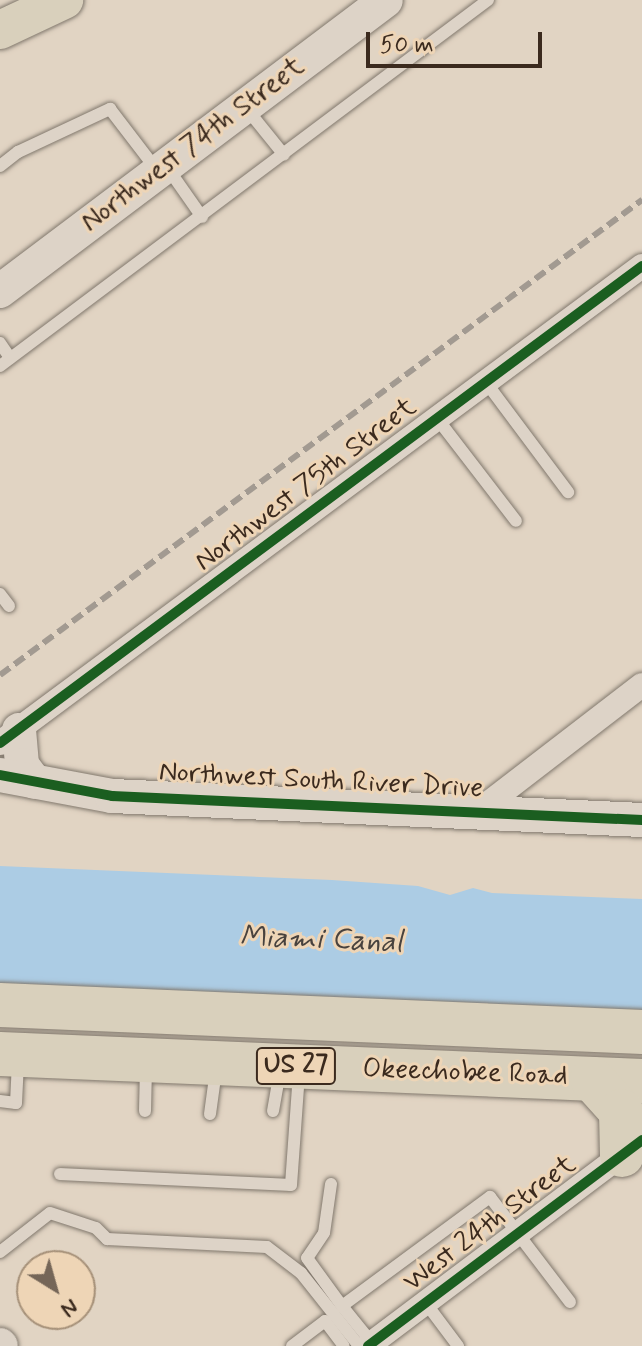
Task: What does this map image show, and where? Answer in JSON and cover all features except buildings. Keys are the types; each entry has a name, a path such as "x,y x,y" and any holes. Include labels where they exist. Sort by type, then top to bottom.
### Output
{"highway":[{"name":"Okeechobee Road","path":"0,1005 642,1032"},
{"name":"Okeechobee Road","path":"9,1054 642,1081"},
{"path":"592,1079 621,1111 631,1152"}],"main road":[{"path":"0,30 64,0"}],"street":[{"name":"Northwest 74th Street","path":"0,291 386,0"},
{"name":"Northwest 75th Street","path":"10,737 642,266"},
{"path":"477,812 642,685"},
{"path":"10,737 22,765 35,782"},
{"name":"Northwest South River Drive","path":"0,775 112,796 642,820"},
{"name":"West 24th Street","path":"366,1345 517,1232 631,1152"}],"lane":[{"path":"0,343 5,362 488,0"},
{"path":"245,106 284,155"},
{"path":"0,166 18,152 110,109 202,217"},
{"path":"485,381 568,492"},
{"path":"436,417 516,521"},
{"path":"0,594 9,606"},
{"path":"0,1101 16,1103 9,1054"},
{"path":"145,1111 146,1060"},
{"path":"210,1114 217,1063"},
{"path":"273,1111 290,1066"},
{"path":"60,1174 291,1185 290,1066"},
{"path":"331,1184 324,1233 307,1258 366,1345"},
{"path":"342,1306 490,1197 570,1302"},
{"path":"0,1252 50,1213 96,1228 107,1239 267,1247 301,1273 366,1345"},
{"path":"425,1302 458,1346"},
{"path":"292,1346 325,1321 344,1346"}],"water":[{"name":"Miami Canal","path":"0,866 332,880 418,886 450,895 473,888 492,893 642,899 642,1010 0,984"}],"railway":[{"path":"0,675 642,200"}],"cycle path":[{"path":"0,743 642,266"},
{"path":"0,775 112,796 642,820"},
{"path":"368,1346 642,1140"}]}
